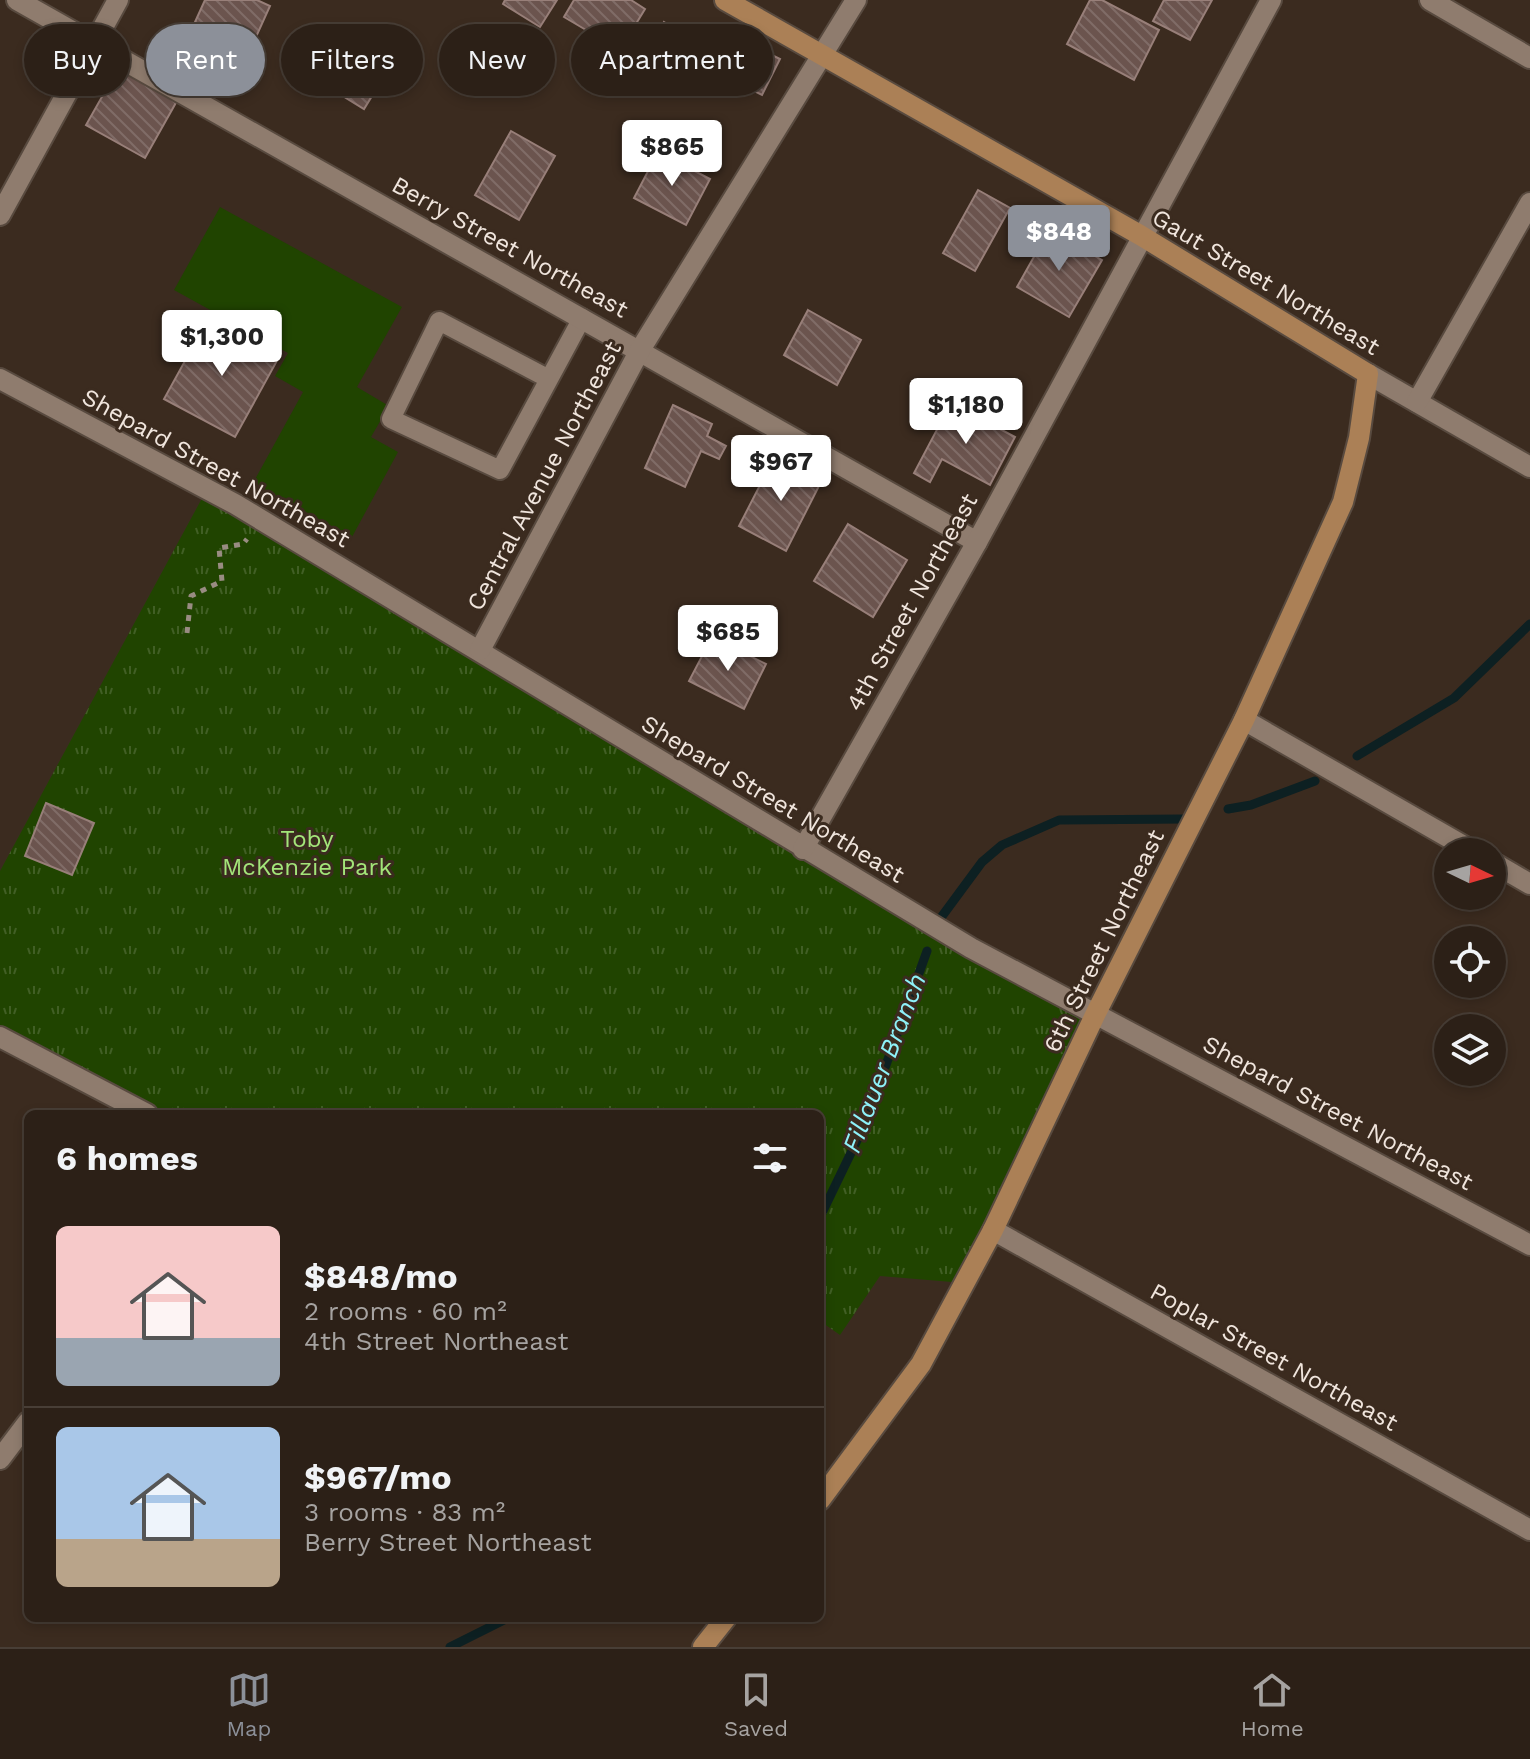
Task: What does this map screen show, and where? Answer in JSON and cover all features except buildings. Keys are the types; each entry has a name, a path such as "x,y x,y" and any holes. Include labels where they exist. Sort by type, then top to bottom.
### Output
{"street":[{"name":"Berry Street Northeast","path":"17,0 58,24"},
{"path":"104,24 118,0"},
{"name":"Gaut Street Northeast","path":"725,0 1140,235 1368,374 1530,467"},
{"name":"Central Avenue Northeast","path":"480,650 640,350 856,0"},
{"name":"4th Street Northeast","path":"803,849 977,542 1140,235 1271,0"},
{"path":"1430,0 1530,58"},
{"name":"Berry Street Northeast","path":"130,65 977,542"},
{"path":"0,215 65,96"},
{"path":"1417,402 1530,203"},
{"name":"6th Street Northeast","path":"824,1493 921,1364 993,1230 1096,1013 1244,720 1343,502 1359,438 1368,374"},
{"name":"Shepard Street Northeast","path":"0,379 264,521 971,948 1530,1245"},
{"path":"1244,720 1450,838"},
{"path":"1506,870 1530,884"},
{"path":"0,1037 139,1110"},
{"name":"Poplar Street Northeast","path":"993,1230 1530,1530"},
{"path":"0,1459 24,1427"},
{"path":"703,1647 723,1622"}],"lane":[{"path":"549,379 439,321 391,419 500,470 582,318"}],"path":[{"path":"187,633 191,596 222,581 219,548 243,544 264,521"}],"green space":[{"path":"220,207 402,307 357,387 389,406 371,437 398,452 352,537 253,483 303,392 275,376 288,353 174,290"},
{"name":"Toby McKenzie Park","path":"207,489 1096,1013 964,1283 880,1276 840,1335 824,1324 824,1110 139,1110 0,1037 0,871"}],"waterway":[{"name":"Fillauer Branch","path":"1357,756 1454,698 1530,624"},
{"name":"Fillauer Branch","path":"1228,809 1251,805 1315,781"},
{"name":"Fillauer Branch","path":"937,923 982,862 1002,845 1059,820 1183,819"},
{"name":"Fillauer Branch","path":"824,1209 864,1126 927,951"},
{"name":"Fillauer Branch","path":"450,1647 500,1622"}]}
